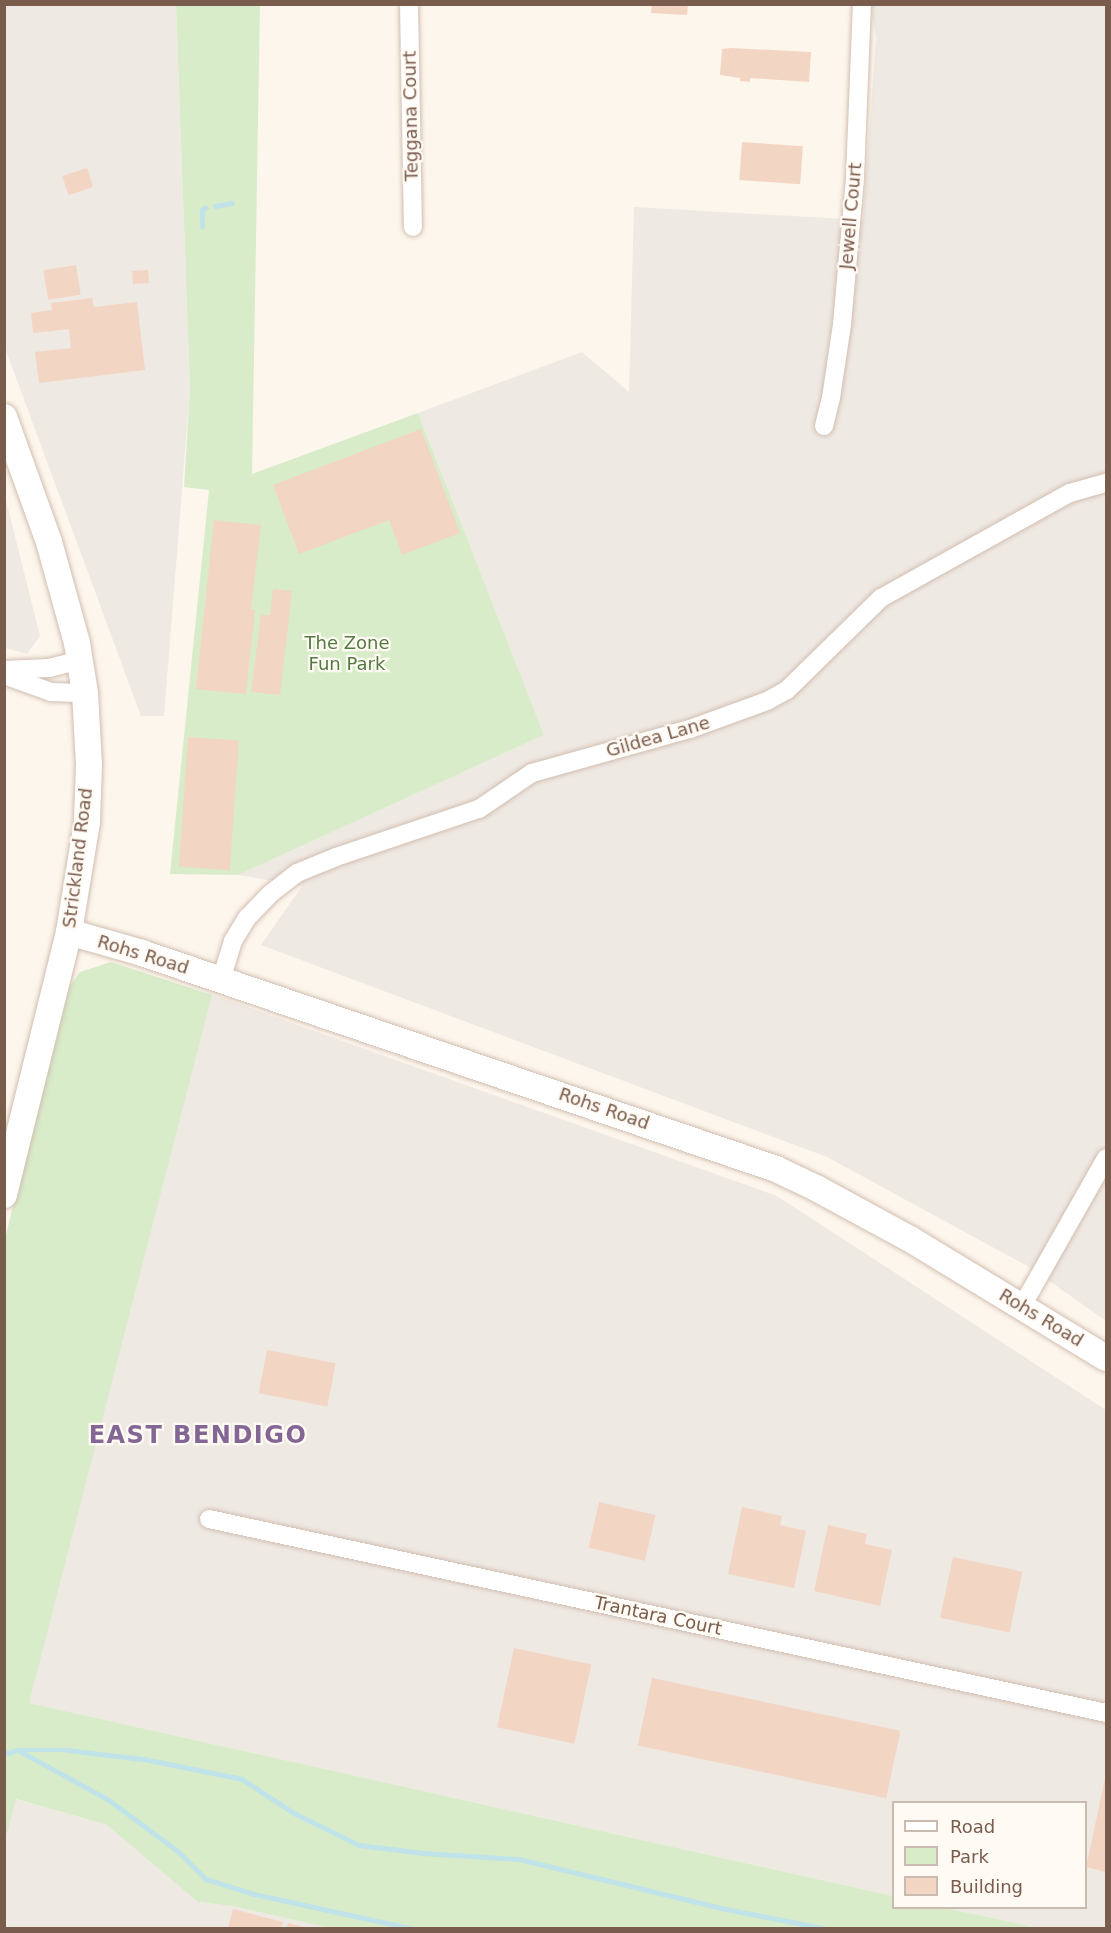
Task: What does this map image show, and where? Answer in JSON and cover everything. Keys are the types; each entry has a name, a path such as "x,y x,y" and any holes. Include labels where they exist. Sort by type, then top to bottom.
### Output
{"main road":[{"name":"Strickland Road","path":"4,417 50,542 81,660 86,693 89,764 87,822 69,932 4,1195"},
{"name":"Rohs Road","path":"69,932 142,953 776,1169 860,1212 1107,1358"}],"street":[{"name":"Teggana Court","path":"409,4 413,227"},
{"name":"Jewell Court","path":"824,426 836,368 850,226 862,4"},
{"name":"Gildea Lane","path":"221,980 233,941 248,918 270,894 297,873 336,857 480,809 532,773 690,729 767,701 787,690 881,598 1070,493 1107,483"},
{"path":"4,672 49,668 81,660"},
{"path":"4,672 20,682 51,692 86,693"},
{"path":"1022,1306 1107,1158"},
{"name":"Trantara Court","path":"209,1519 1107,1713"}],"shaded area":[{"path":"5,5 176,5 190,390 164,716 141,716 5,348"},
{"path":"870,5 1106,5 1106,1321 1031,1268 827,1157 261,945 302,886 238,875 544,735 418,413 582,352 629,392 634,207 863,220 876,37"},
{"path":"5,496 40,636 27,654 5,648"},
{"path":"208,993 777,1196 1106,1410 1106,1928 1039,1928 950,1909 1087,1909 1087,1801 892,1801 892,1896 28,1703"},
{"path":"15,1799 107,1825 199,1902 232,1906 330,1928 5,1928 5,1841"}],"green space":[{"name":"The Zone Fun Park","path":"176,5 260,5 252,474 418,413 544,735 238,875 170,874 209,490 184,487 190,390"},
{"path":"111,962 212,995 29,1703 892,1896 892,1909 950,1909 1039,1928 330,1928 232,1906 198,1902 107,1825 16,1799 5,1841 5,1239 65,993 80,972"}],"building":[{"path":"652,4 688,4 687,15 651,13"},
{"path":"722,49 811,52 809,82 750,78 750,82 720,75"},
{"path":"742,142 803,146 800,184 739,180"},
{"path":"87,168 93,187 68,195 62,176"},
{"path":"76,265 81,295 48,300 43,270"},
{"path":"148,270 149,283 133,284 132,271"},
{"path":"92,298 94,307 137,302 145,370 39,383 35,352 71,348 69,329 33,333 31,313 52,310 51,303"},
{"path":"421,429 460,533 402,555 389,520 299,554 273,485"},
{"path":"214,520 261,525 251,609 255,610 246,694 196,689"},
{"path":"273,589 292,591 280,695 251,692 261,615 270,615"},
{"path":"188,737 239,741 230,870 179,867"},
{"path":"267,1350 336,1363 327,1407 259,1393"},
{"path":"599,1502 656,1515 645,1561 588,1548"},
{"path":"742,1507 782,1516 780,1525 806,1531 794,1588 728,1574"},
{"path":"828,1525 867,1534 865,1544 892,1550 880,1606 814,1591"},
{"path":"953,1557 1022,1572 1010,1632 940,1618"},
{"path":"514,1648 591,1664 574,1744 497,1727"},
{"path":"652,1678 900,1731 886,1798 638,1745"},
{"path":"1106,1774 1106,1872 1087,1867"},
{"path":"233,1909 283,1922 281,1928 228,1928"},
{"path":"288,1923 308,1928 287,1928"}],"waterway":[{"path":"215,206 232,203"},
{"path":"202,227 202,210 205,208"},
{"path":"18,1750 67,1750 144,1759 242,1779 294,1813 359,1845 423,1853 519,1859 726,1909 824,1928"},
{"path":"4,1754 18,1750 109,1800 178,1851 206,1879 254,1894 410,1928"}],"district":[{"name":"EAST BENDIGO","path":"198,1436"}]}
